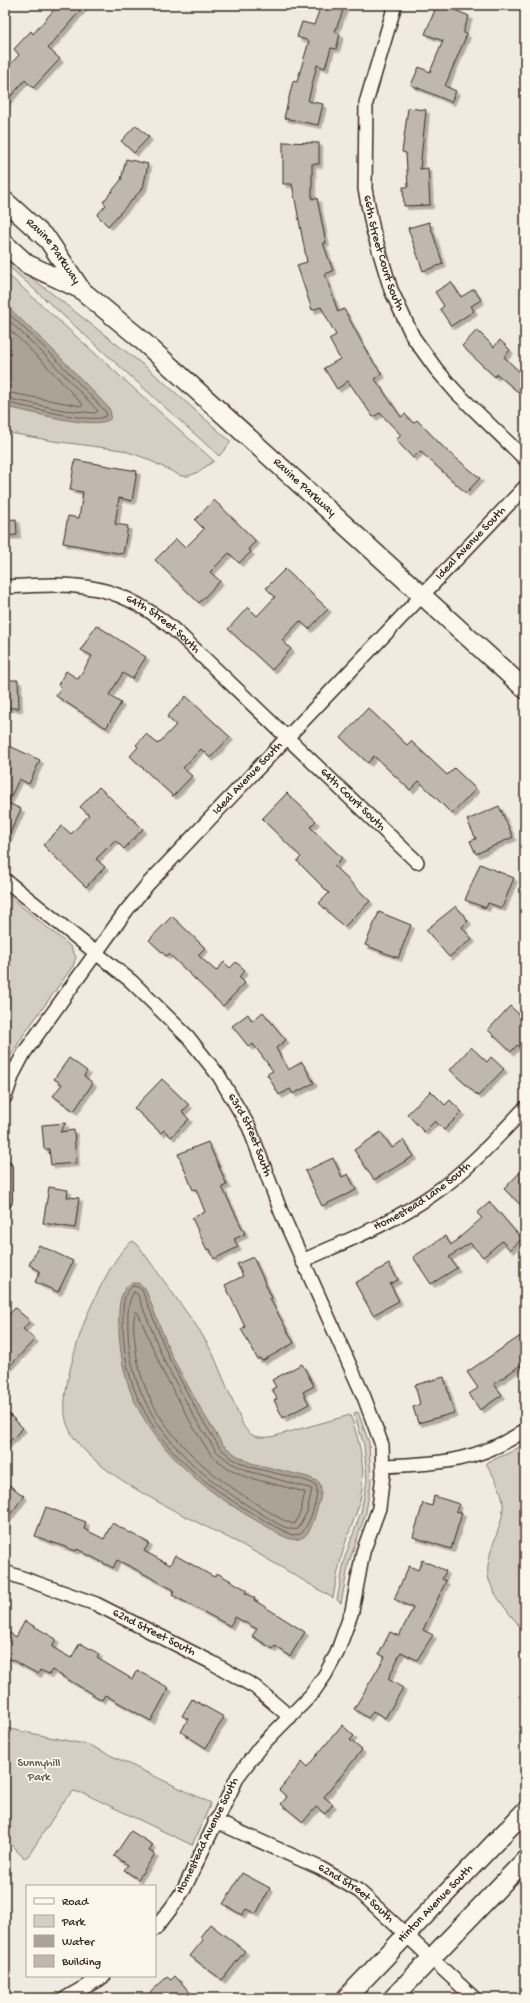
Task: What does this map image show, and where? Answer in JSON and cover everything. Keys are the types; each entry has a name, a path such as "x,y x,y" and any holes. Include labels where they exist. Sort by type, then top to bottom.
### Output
{"street":[{"name":"66th Street Court South","path":"395,5 366,103 365,189 373,230 391,290 413,337 436,369 456,392 525,459"},
{"name":"Ravine Parkway","path":"5,201 48,240 80,289"},
{"name":"Ravine Parkway","path":"5,244 27,264 80,289 161,356 525,689"},
{"name":"Ideal Avenue South","path":"5,1097 13,1074 24,1053 148,884 525,487"},
{"name":"64th Street South","path":"5,587 70,585 105,590 132,600 166,623 288,738"},
{"name":"64th Court South","path":"288,738 418,862"},
{"name":"63rd Street South","path":"5,880 131,982 180,1028 219,1076 249,1127 278,1205 302,1261 373,1416 381,1440 384,1466"},
{"name":"Homestead Lane South","path":"302,1261 388,1222 433,1195 467,1167 525,1108"},
{"path":"5,1168 5,1201"},
{"path":"384,1466 436,1463 461,1459 491,1449 525,1430"},
{"name":"Homestead Avenue South","path":"156,1928 184,1889 228,1792 241,1770 260,1747 290,1717 321,1682 334,1661 344,1637 352,1611 361,1559 379,1508 384,1466"},
{"name":"62nd Street South","path":"5,1572 96,1604 211,1662 255,1687 290,1717"},
{"name":"Hinton Avenue South","path":"346,1998 525,1810"},
{"name":"62nd Street South","path":"216,1821 332,1874 363,1894 474,1998"},
{"path":"393,1998 525,1860"},
{"path":"66,1998 102,1977"}],"green space":[{"path":"5,257 151,371 231,442 219,456 5,263"},
{"path":"5,272 214,461 198,472 189,476 181,476 145,458 122,450 53,441 5,432"},
{"path":"5,893 70,946 76,957 73,966 24,1034 5,1065"},
{"path":"133,1241 138,1245 200,1331 213,1354 243,1425 248,1432 258,1437 271,1437 350,1415 360,1448 363,1481 356,1515 342,1553 333,1598 244,1546 143,1493 116,1476 92,1458 75,1439 66,1420 65,1398 77,1344 87,1315 112,1265 127,1246"},
{"path":"358,1412 369,1443 371,1482 366,1512 349,1562 341,1603 337,1600 345,1557 361,1512 367,1480 364,1445 354,1413"},
{"path":"525,1443 525,1633 495,1594 489,1580 489,1562 501,1522 503,1503 499,1488 486,1463 513,1451"},
{"name":"Sunnyhill Park","path":"5,1728 89,1745 211,1803 192,1845 85,1794 74,1791 66,1798 29,1855 25,1858 5,1839"}],"water":[{"path":"5,304 55,352 109,408 111,414 110,419 102,422 90,423 59,419 5,407"},
{"path":"132,1283 138,1283 145,1288 172,1357 203,1413 223,1445 236,1455 251,1463 308,1477 319,1482 321,1492 319,1502 309,1531 303,1537 295,1540 286,1538 229,1504 195,1478 179,1463 152,1430 135,1403 125,1374 121,1354 119,1313 121,1298 123,1292"}],"building":[{"path":"58,5 85,5 48,48 60,59 33,88 25,80 5,103 5,70 19,55 14,49 31,31 33,34"},
{"path":"321,5 345,5 335,32 340,34 336,49 331,48 325,68 317,65 308,101 323,104 318,125 284,118 293,81 297,82 309,41 297,37 302,22 314,25"},
{"path":"437,5 457,5 455,10 469,16 464,29 464,33 467,34 445,86 456,91 451,102 411,85 419,67 430,72 443,41 425,34"},
{"path":"408,108 426,110 420,169 428,168 430,205 404,206 403,187 408,187 406,153 402,152"},
{"path":"136,125 149,137 134,153 121,141"},
{"path":"283,142 319,143 319,164 312,164 312,199 317,198 326,243 323,243 333,271 325,274 338,312 344,309 369,356 382,374 375,379 401,417 405,414 413,423 417,420 445,449 480,478 466,493 420,451 413,458 396,440 401,435 380,413 373,417 348,381 337,389 324,368 340,359 329,339 336,335 321,307 312,310 297,265 307,262 292,184 283,184"},
{"path":"126,159 148,164 143,188 108,226 97,215 106,205 103,202 121,180"},
{"path":"429,222 443,264 423,271 408,228"},
{"path":"451,282 461,297 474,289 481,300 471,306 474,311 451,326 440,309 444,306 435,292"},
{"path":"477,330 494,347 500,340 510,350 504,357 525,377 525,398 497,374 495,377 462,346"},
{"path":"75,460 137,471 132,501 119,498 115,524 128,526 123,554 63,543 68,516 79,518 83,492 70,490"},
{"path":"214,500 256,541 248,549 251,552 239,563 229,553 210,572 220,581 199,603 155,560 176,539 185,548 204,529 195,520"},
{"path":"16,519 17,535 5,536 5,520"},
{"path":"285,569 328,609 309,629 300,621 282,640 291,649 272,670 228,629 248,607 257,616 275,597 266,588"},
{"path":"96,625 146,657 132,679 123,673 109,695 121,703 106,728 56,696 61,688 58,685 66,671 78,679 92,656 81,650"},
{"path":"5,680 18,680 19,708 5,708"},
{"path":"186,696 230,737 210,758 201,749 183,768 192,776 173,796 130,756 138,747 136,745 146,734 158,744 176,725 167,717"},
{"path":"368,708 407,745 411,741 447,775 454,768 476,789 452,814 419,781 410,790 374,756 368,763 341,738"},
{"path":"5,744 40,760 29,784 19,779 8,803 21,809 5,844"},
{"path":"99,787 143,829 124,849 115,840 96,859 105,867 86,887 43,845 62,826 71,834 89,815 80,807"},
{"path":"287,793 316,821 310,827 342,858 334,866 370,901 344,927 319,903 329,893 297,861 301,857 262,819"},
{"path":"499,806 513,837 476,854 470,841 476,839 467,820"},
{"path":"480,864 514,878 502,908 488,903 486,908 465,900"},
{"path":"456,906 468,921 462,927 472,939 449,957 426,930"},
{"path":"379,912 411,925 398,958 365,945"},
{"path":"172,916 205,948 198,955 216,971 224,962 230,968 236,962 245,970 239,977 245,983 223,1006 169,954 166,956 149,940"},
{"path":"510,1006 525,1020 525,1052 517,1045 511,1052 488,1030"},
{"path":"263,1012 286,1040 276,1048 288,1070 302,1062 314,1083 293,1094 290,1089 279,1095 267,1074 273,1071 253,1044 249,1047 232,1026 248,1014 252,1021"},
{"path":"471,1047 487,1062 491,1057 504,1069 478,1096 450,1070"},
{"path":"69,1058 87,1071 84,1076 93,1083 74,1111 53,1096 62,1084 54,1079"},
{"path":"162,1079 189,1105 182,1112 189,1119 171,1137 164,1130 161,1133 134,1108"},
{"path":"431,1091 445,1105 450,1100 462,1112 444,1130 435,1121 424,1132 407,1114"},
{"path":"66,1123 60,1132 74,1130 76,1163 51,1165 49,1149 44,1149 42,1125"},
{"path":"381,1132 392,1148 403,1140 414,1156 374,1180 354,1150"},
{"path":"208,1142 227,1185 222,1187 245,1234 234,1239 238,1247 214,1259 210,1249 207,1250 192,1218 205,1212 196,1189 193,1190 178,1154"},
{"path":"333,1158 342,1177 348,1174 356,1190 322,1206 305,1171"},
{"path":"525,1167 525,1209 504,1189"},
{"path":"49,1187 68,1190 67,1197 79,1198 75,1228 43,1223"},
{"path":"490,1202 522,1239 510,1250 502,1241 483,1257 470,1243 449,1257 457,1268 431,1284 413,1257 445,1236 451,1245 482,1218 477,1213"},
{"path":"39,1245 73,1261 58,1292 35,1282 40,1271 29,1265"},
{"path":"253,1257 272,1298 270,1299 294,1343 262,1361 260,1358 258,1360 241,1329 245,1327 225,1285 243,1276 237,1264"},
{"path":"389,1264 398,1280 390,1284 399,1301 373,1315 355,1283"},
{"path":"15,1308 30,1321 23,1329 35,1339 5,1371 5,1319"},
{"path":"525,1333 525,1362 494,1384 502,1395 480,1410 469,1394 478,1388 467,1372"},
{"path":"302,1364 314,1386 303,1392 309,1404 283,1418 274,1400 277,1399 272,1389 276,1387 272,1380"},
{"path":"444,1377 454,1413 418,1423 413,1407 420,1404 415,1385"},
{"path":"5,1410 23,1428 5,1446"},
{"path":"5,1482 24,1496 5,1521"},
{"path":"434,1496 459,1504 456,1511 462,1513 451,1549 413,1537 423,1503 432,1506"},
{"path":"46,1507 86,1522 84,1529 104,1539 112,1523 149,1543 144,1551 170,1565 175,1555 214,1577 217,1573 247,1590 245,1593 255,1598 254,1600 305,1632 290,1656 275,1646 273,1649 252,1636 257,1629 235,1617 230,1626 172,1595 174,1590 117,1560 113,1568 77,1549 76,1551 35,1536"},
{"path":"422,1560 446,1571 442,1579 446,1581 423,1630 433,1635 417,1660 401,1652 388,1679 403,1688 385,1718 373,1711 368,1718 354,1709 385,1657 379,1654 390,1632 399,1636 413,1608 394,1599 409,1566 418,1570"},
{"path":"25,1621 56,1639 52,1647 71,1658 80,1643 99,1654 97,1658 132,1679 137,1670 169,1688 151,1721 105,1695 102,1700 52,1670 49,1674 40,1670 38,1674 5,1656 5,1630 16,1637"},
{"path":"192,1699 224,1717 206,1748 181,1732 188,1719 182,1716"},
{"path":"342,1725 354,1736 350,1740 362,1750 324,1797 333,1804 325,1814 316,1807 303,1822 281,1804 287,1797 279,1790 302,1762 307,1767"},
{"path":"131,1831 153,1845 149,1851 155,1854 138,1879 124,1870 128,1865 114,1856"},
{"path":"242,1873 270,1888 256,1914 246,1909 242,1915 223,1904"},
{"path":"210,1924 245,1951 222,1980 190,1956 203,1940 200,1937"},
{"path":"175,1976 195,1998 144,1998 167,1977 171,1980"}]}
